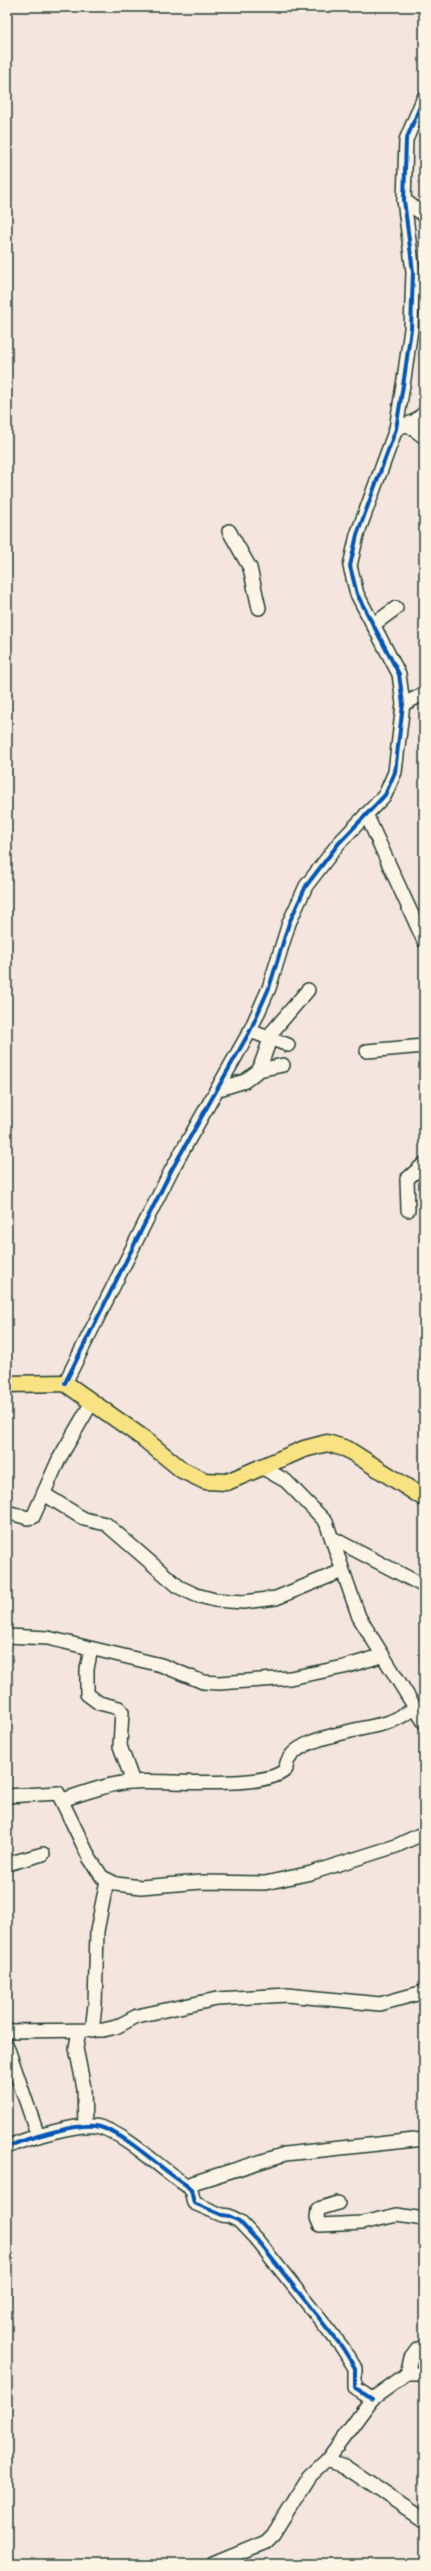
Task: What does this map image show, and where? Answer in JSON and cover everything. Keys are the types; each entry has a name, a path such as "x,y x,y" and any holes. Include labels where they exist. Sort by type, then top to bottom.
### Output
{"main road":[{"path":"7,1384 65,1383 143,1438 182,1470 205,1481 227,1482 263,1468 304,1449 327,1443 348,1449 424,1498"}],"street":[{"path":"65,1383 171,1171 250,1031 269,988 289,923 306,886 339,843 385,795 395,772 403,704 399,674 357,594 350,566 357,535 402,427 411,329 413,272 404,200 406,140 424,97"},
{"path":"404,200 424,215"},
{"path":"402,427 424,413"},
{"path":"402,427 424,437"},
{"path":"228,531 250,568 259,608"},
{"path":"374,624 396,608"},
{"path":"403,704 422,695"},
{"path":"366,814 393,868 424,941"},
{"path":"259,1070 273,1031 308,990"},
{"path":"250,1031 288,1046"},
{"path":"367,1051 424,1046"},
{"path":"216,1090 245,1081 259,1070 283,1065"},
{"path":"408,1210 407,1179 424,1164"},
{"path":"7,1512 28,1518 33,1516 59,1459 92,1402"},
{"path":"263,1468 286,1481 311,1504 326,1522 334,1539 342,1571 359,1617 381,1656 424,1722"},
{"path":"44,1494 84,1519 106,1524 179,1587 196,1595 215,1600 244,1602 276,1598 342,1571"},
{"path":"334,1539 424,1586"},
{"path":"7,1636 48,1638 161,1665 203,1682 219,1683 308,1675 381,1656"},
{"path":"91,1649 87,1669 88,1694 99,1703 119,1708 122,1712 120,1746 132,1782"},
{"path":"62,1800 97,1788 132,1782 236,1782 275,1776 286,1769 286,1762 296,1750 323,1739 390,1722 416,1708"},
{"path":"7,1796 54,1792 60,1795 90,1859 107,1880 116,1884 141,1887 201,1882 265,1883 311,1873 396,1846 424,1833"},
{"path":"7,1864 43,1854"},
{"path":"86,2126 84,2088 76,2048 85,2031 95,2005 97,1931 107,1880"},
{"path":"7,2031 85,2031 116,2027 137,2016 217,1999 287,1995 356,2004 380,2004 424,1992"},
{"path":"7,2046 38,2136"},
{"path":"7,2147 38,2136 86,2126 100,2127 125,2140 186,2185 191,2190 194,2203 239,2221 257,2240 338,2341 355,2368 355,2388 372,2400"},
{"path":"186,2185 285,2154 424,2139"},
{"path":"338,2203 318,2209 317,2218 320,2225 362,2223 397,2215 424,2219"},
{"path":"407,2374 411,2358 417,2350 424,2346"},
{"path":"213,2564 266,2542 273,2535 310,2476 328,2460 372,2400 407,2374 424,2374"},
{"path":"328,2460 344,2466 364,2478 424,2520"}],"cycle path":[{"path":"65,1383 171,1171 250,1031 269,988 289,923 306,886 339,843 385,795 395,772 403,704 399,674 357,594 350,566 357,535 396,429 404,379 411,329 413,272 404,200 406,140 424,97"},
{"path":"7,2147 54,2132 80,2126 100,2127 122,2137 186,2185 191,2190 194,2203 239,2221 257,2240 342,2347 355,2368 355,2388 372,2399"}]}
